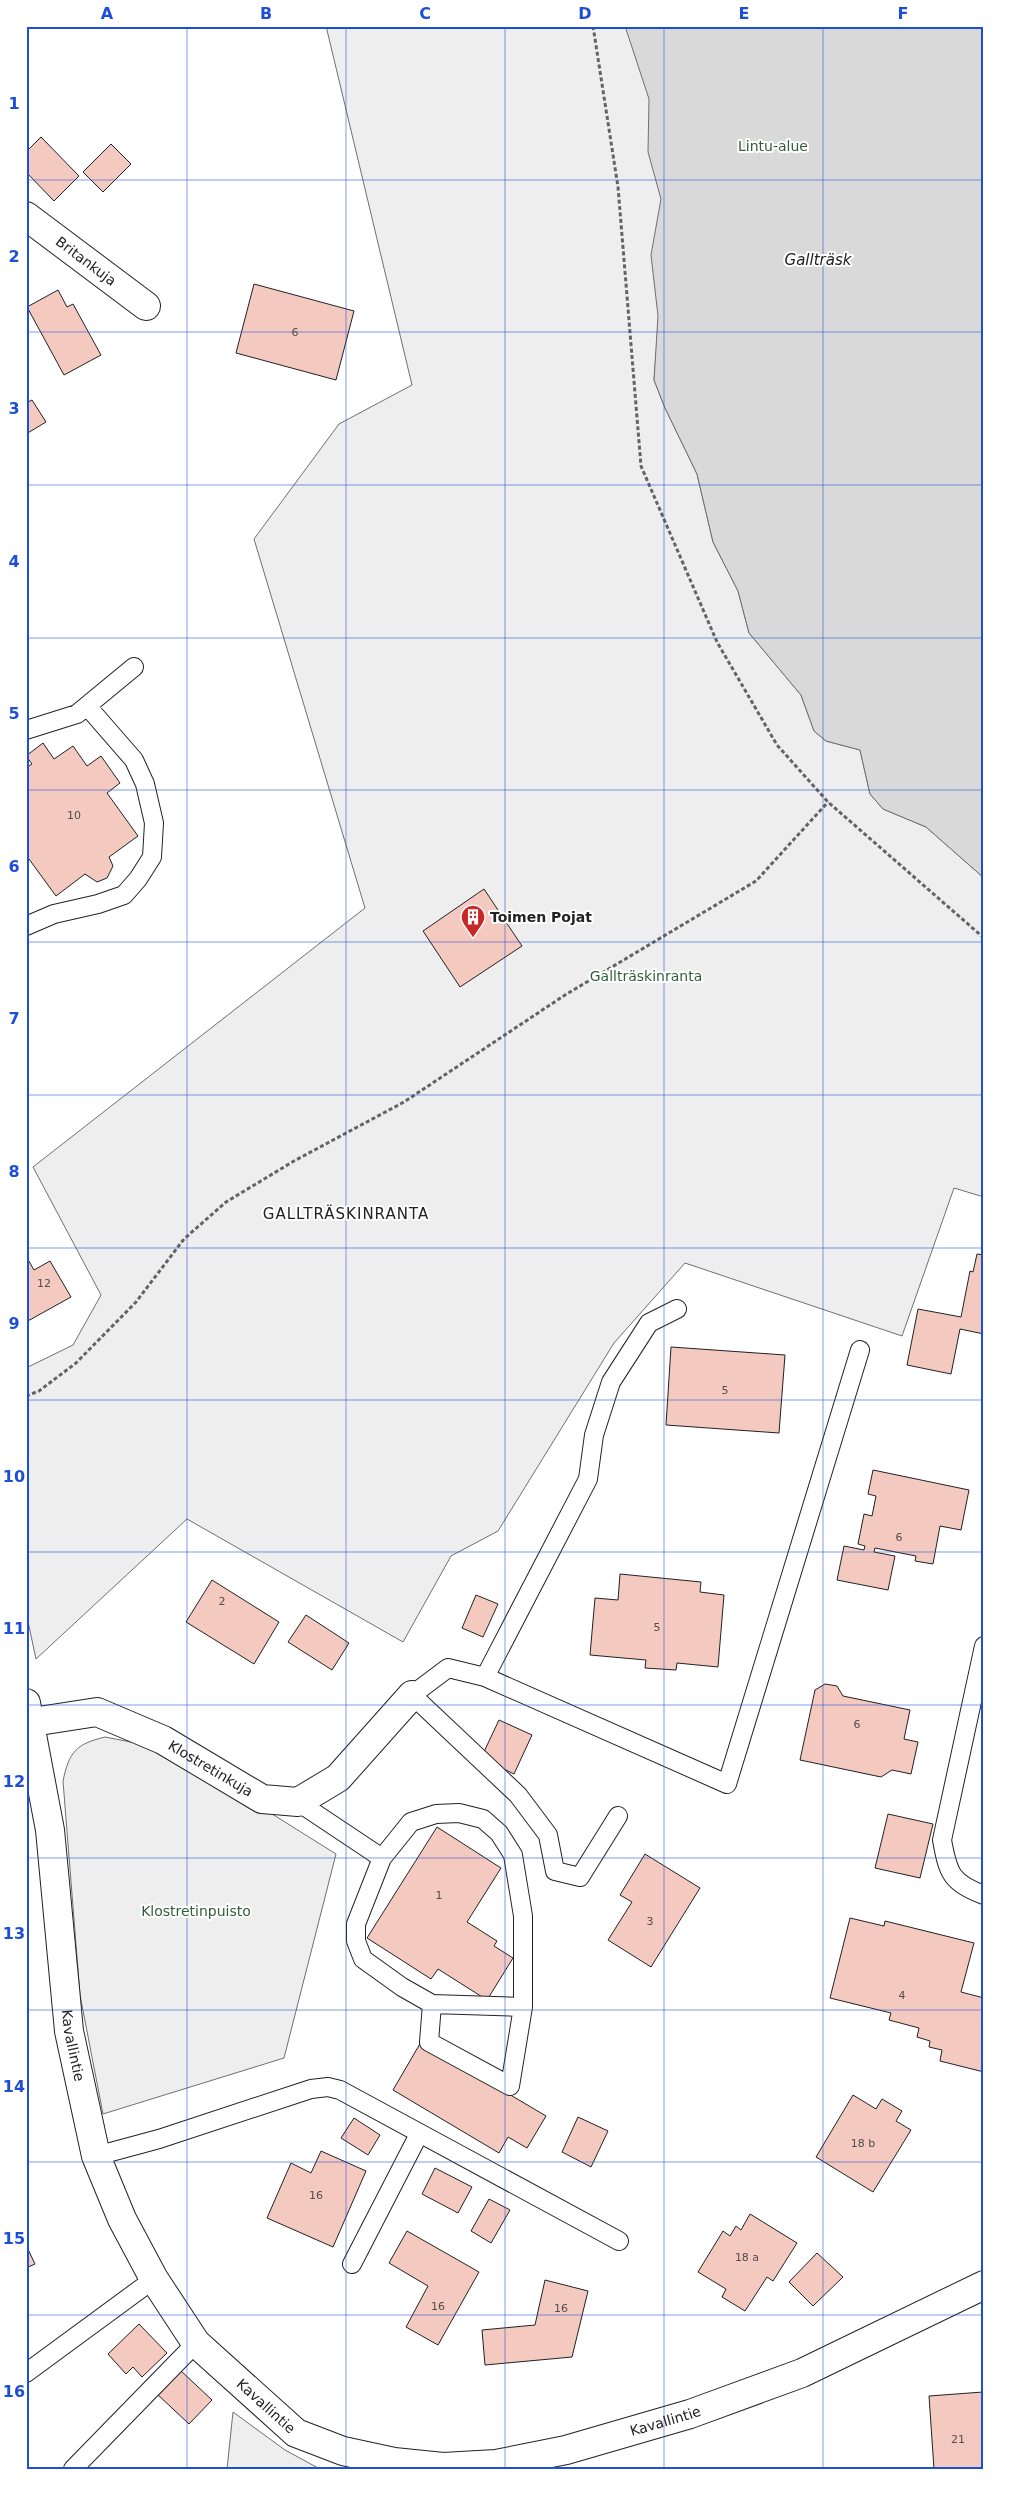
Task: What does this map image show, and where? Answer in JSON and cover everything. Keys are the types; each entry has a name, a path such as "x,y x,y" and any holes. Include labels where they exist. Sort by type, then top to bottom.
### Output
{"street":[{"name":"Britankuja","path":"26,216 146,306"},
{"path":"298,1802 338,1778 412,1695"},
{"name":"Klostretinkuja","path":"28,1716 97,1712 163,1740 262,1799 298,1802"},
{"name":"Kavallintie","path":"28,1716 50,1830 70,2031 96,2156 122,2219 154,2279 196,2343 296,2433 343,2450 402,2466 498,2466 566,2450 690,2414 802,2373 984,2285"}],"lane":[{"path":"26,730 77,714 134,667"},
{"path":"26,926 54,914 98,904 124,895 138,879 152,857 154,822 145,784 134,760 87,706"},
{"path":"484,1677 588,1479 594,1435 611,1382 649,1323 676,1309"},
{"path":"618,1816 580,1877 554,1871 548,1835 518,1795 412,1695 448,1668 484,1677 727,1784 860,1350"},
{"path":"984,1646 942,1840 947,1869 966,1889 984,1896"},
{"path":"298,1802 382,1858"},
{"path":"432,2004 429,2042 510,2086 523,2007 522,1916 513,1855 499,1833 483,1819 459,1813 436,1814 411,1822 382,1858 356,1924 356,1941 363,1959 402,1987 432,2004 523,2007"},
{"path":"96,2156 159,2139 311,2089 328,2087 340,2090 619,2241"},
{"path":"352,2264 419,2134"},
{"path":"26,2373 154,2279"},
{"path":"73,2469 196,2343"}],"path":[{"path":"593,26 618,187 642,466 717,642 777,745 828,802 984,938"},
{"path":"26,1396 40,1392 76,1363 136,1302 184,1239 226,1202 294,1161 404,1102 565,995 756,881 828,802"}],"green space":[{"name":"Gallträskinranta","path":"326,26 984,26 659,316 654,380 665,408 697,474 713,542 738,591 749,633 801,695 814,731 826,741 860,750 870,794 883,809 926,827 984,878 984,1197 954,1188 902,1336 685,1263 614,1343 498,1531 451,1556 403,1642 187,1519 36,1659 26,1612 26,1368 73,1345 101,1295 33,1167 365,908 254,539 339,424 412,385"},
{"name":"Klostretinpuisto","path":"105,1737 141,1744 253,1802 336,1854 284,2058 103,2114 80,1995 63,1781 68,1763 75,1751 87,1743"},
{"path":"233,2412 285,2450 320,2469 227,2469"}],"water":[{"name":"Gallträsk","path":"625,26 984,26 984,878 926,827 883,809 870,794 860,750 826,741 814,731 801,695 749,633 738,591 713,542 697,474 665,408 654,380 658,316 651,255 661,199 648,152 649,99"}],"building":[{"path":"41,137 79,176 54,201 26,172 26,152"},
{"path":"111,144 131,164 103,192 83,172"},
{"path":"254,284 354,311 336,380 236,353"},
{"path":"58,290 67,307 73,304 101,355 64,375 27,307"},
{"path":"32,400 46,422 26,434 26,403"},
{"path":"43,743 54,759 73,746 87,766 101,756 120,783 107,793 138,836 109,857 113,866 107,878 97,882 85,874 56,896 26,855 26,768 32,764 26,756"},
{"name":"Toimen Pojat","path":"484,889 522,946 460,987 423,931"},
{"path":"977,1254 984,1255 984,1334 960,1329 951,1374 907,1365 918,1309 961,1317 970,1271 973,1272"},
{"path":"26,1256 34,1270 50,1261 71,1297 26,1322"},
{"path":"671,1347 785,1355 779,1433 666,1425"},
{"path":"873,1470 969,1490 961,1530 940,1526 933,1564 915,1561 916,1556 875,1548 874,1552 895,1556 888,1590 837,1580 844,1546 864,1550 865,1546 858,1544 864,1514 872,1516 876,1496 868,1494"},
{"path":"620,1574 701,1582 700,1592 724,1595 718,1667 677,1663 676,1670 645,1668 646,1660 590,1655 595,1598 618,1600"},
{"path":"212,1580 279,1622 254,1664 186,1622"},
{"path":"476,1595 498,1604 483,1637 462,1628"},
{"path":"306,1615 349,1643 332,1670 288,1642"},
{"path":"825,1684 837,1686 843,1696 910,1710 904,1739 918,1742 911,1774 892,1770 881,1777 800,1760 815,1690"},
{"path":"499,1720 532,1735 514,1774 481,1758"},
{"path":"888,1814 933,1824 920,1878 875,1868"},
{"path":"437,1827 501,1868 467,1922 497,1941 494,1946 513,1958 487,2000 438,1969 431,1979 367,1938"},
{"path":"645,1854 700,1888 651,1967 608,1940 632,1902 620,1895"},
{"path":"850,1918 884,1926 885,1921 974,1943 961,1992 984,1998 984,2072 940,2061 942,2050 929,2047 930,2041 917,2037 919,2028 889,2020 891,2013 830,1998"},
{"path":"421,2042 546,2116 527,2148 508,2137 499,2153 393,2090"},
{"path":"853,2095 876,2109 882,2099 902,2111 896,2121 911,2130 873,2192 816,2157"},
{"path":"578,2117 608,2131 591,2167 562,2152"},
{"path":"354,2118 380,2135 368,2155 341,2138"},
{"path":"321,2151 366,2171 333,2247 267,2218 291,2163 311,2173"},
{"path":"435,2168 472,2187 458,2213 422,2194"},
{"path":"489,2199 510,2210 491,2243 471,2231"},
{"path":"750,2214 797,2243 773,2281 767,2277 745,2311 722,2297 726,2289 698,2272 723,2231 730,2236 736,2226 741,2230"},
{"path":"407,2231 479,2272 438,2345 406,2327 428,2286 389,2263"},
{"path":"26,2245 35,2264 26,2268"},
{"path":"817,2253 843,2277 813,2306 789,2282"},
{"path":"545,2280 588,2291 572,2357 485,2365 482,2330 535,2325"},
{"path":"139,2324 167,2353 142,2377 133,2367 126,2374 108,2354"},
{"path":"180,2370 212,2400 189,2424 157,2394"},
{"path":"983,2392 984,2469 934,2469 929,2396"}],"place":[{"name":"Toimen Pojat","path":"473,938"}],"district":[{"name":"GALLTRÄSKINRANTA","path":"346,1214"}],"park label":[{"name":"Lintu-alue","path":"773,146"}]}
